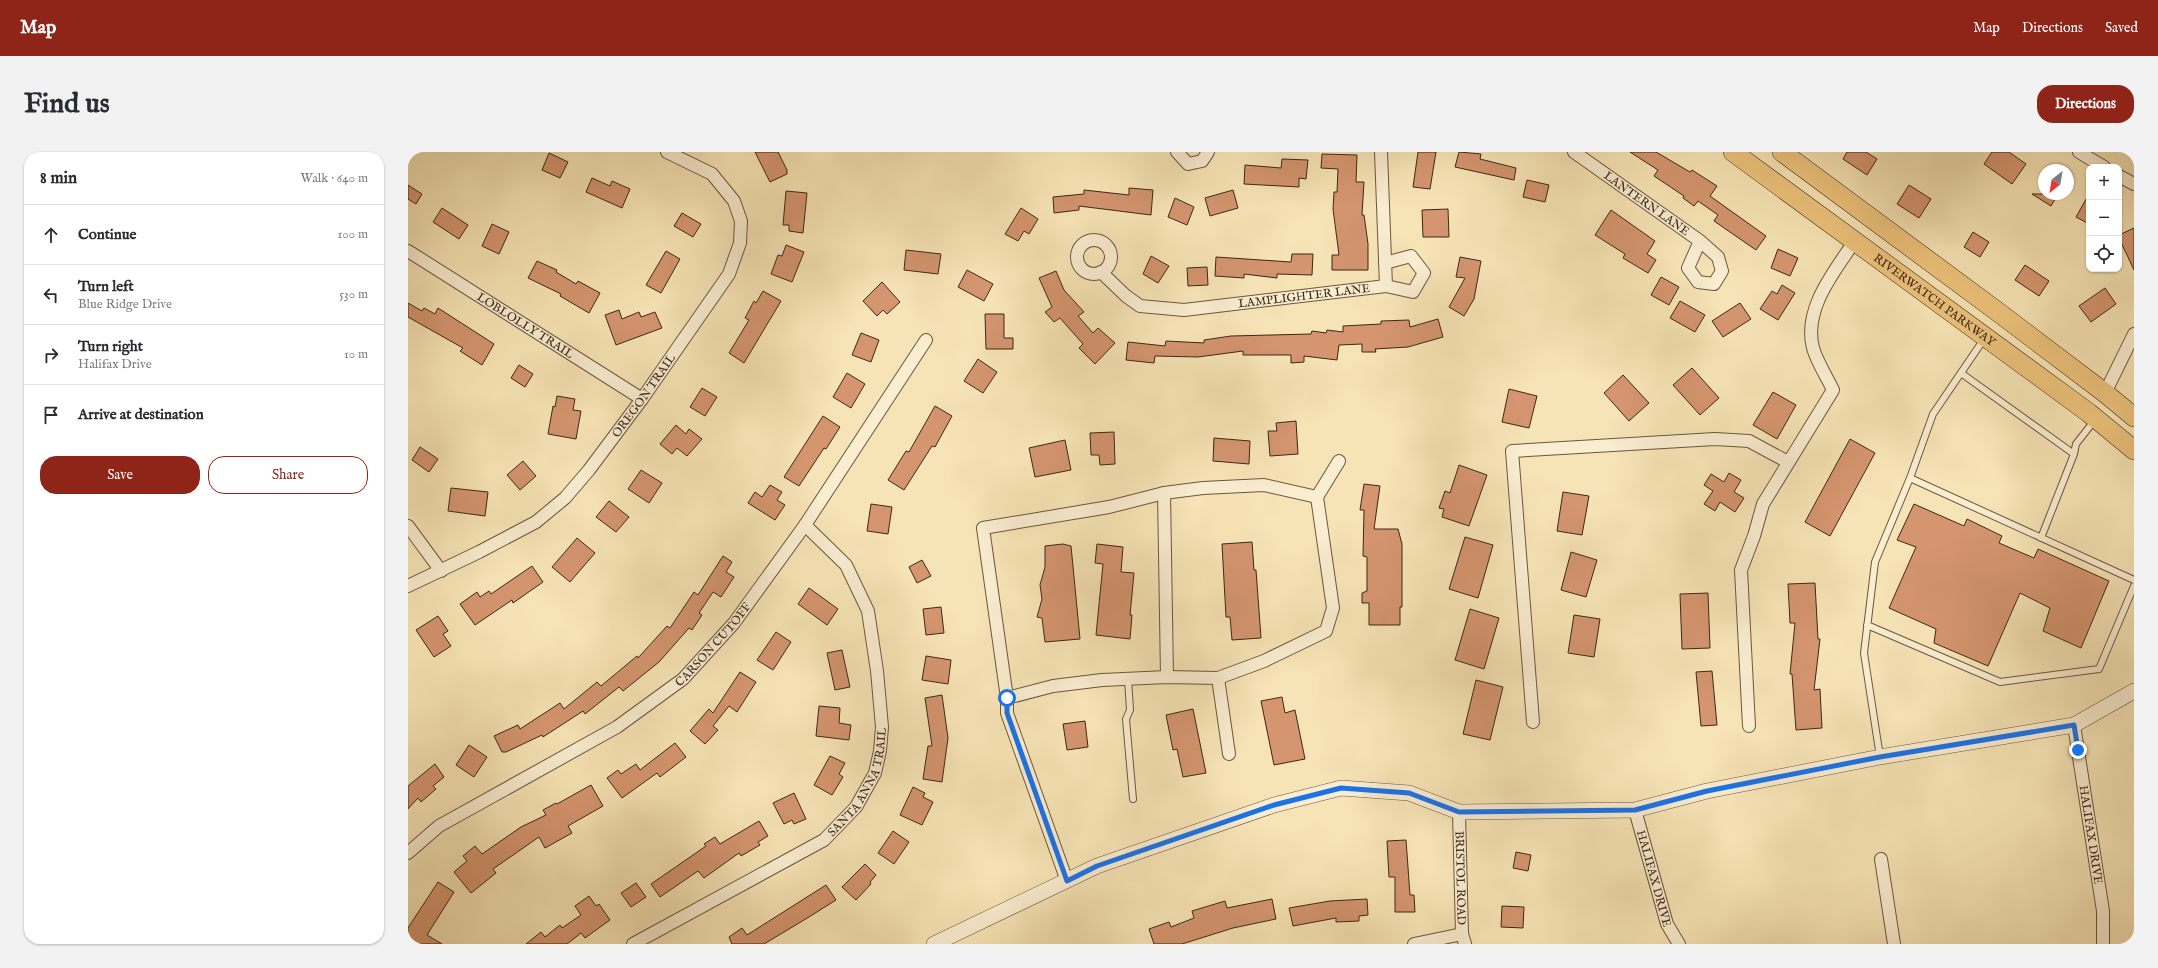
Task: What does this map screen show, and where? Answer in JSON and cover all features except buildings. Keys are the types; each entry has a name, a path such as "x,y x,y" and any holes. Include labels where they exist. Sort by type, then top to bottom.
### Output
{"main road":[{"name":"RIVERWATCH PARKWAY","path":"1733,152 2096,418 2134,450"},
{"path":"1782,152 2105,393 2134,418"}],"street":[{"name":"OREGON TRAIL","path":"408,586 441,571 536,522 565,498 589,470 642,399 729,274 740,243 741,221 734,201 712,174 667,152"},
{"path":"1177,152 1188,164 1202,161 1208,152"},
{"name":"LAMPLIGHTER LANE","path":"1101,272 1126,296 1140,306 1184,310 1386,286 1381,152"},
{"name":"LANTERN LANE","path":"1574,152 1700,241"},
{"path":"2080,152 2099,164"},
{"path":"2122,178 2134,184"},
{"path":"1750,726 1741,570 1754,536 1763,504 1833,390 1813,347 1812,312 1833,273 1854,242"},
{"name":"LOBLOLLY TRAIL","path":"408,250 642,399"},
{"path":"1385,263 1411,256 1424,273 1413,292 1386,286"},
{"path":"2105,393 2134,334"},
{"name":"CARSON CUTOFF","path":"408,853 439,826 617,727 683,679 734,623 805,525 926,340"},
{"path":"1533,722 1512,451 1715,439 1749,441 1788,462"},
{"path":"1007,698 1052,686 1167,677 1218,678 1264,661 1326,631 1333,608 1317,497 1339,461"},
{"path":"1067,881 1007,713 1007,698 983,528 1109,507 1164,493 1202,488 1264,485 1317,497"},
{"path":"1164,493 1167,595 1167,677"},
{"name":"SANTA ANNA TRAIL","path":"633,944 824,840 856,807 875,773 880,751 882,727 877,671 868,611 846,566 805,525"},
{"path":"408,526 441,571"},
{"path":"1218,678 1229,754"},
{"path":"934,944 1097,866 1274,805 1341,788 1409,793 1459,812 1635,810 1707,791 1880,757 2074,725 2134,691"},
{"name":"HALIFAX DRIVE","path":"2074,725 2103,911 2103,944"},
{"name":"HALIFAX DRIVE","path":"1635,810 1667,924 1679,944"},
{"name":"BRISTOL ROAD","path":"1459,812 1464,939"},
{"path":"1881,859 1894,944"},
{"path":"1414,944 1464,939"}],"lane":[{"path":"1880,757 1864,653 1875,562 1910,478 1933,414 1984,337"},
{"path":"1961,373 2074,454"},
{"path":"2041,538 2074,454 2076,444 2096,418"},
{"path":"1910,478 2134,580"},
{"path":"1868,625 2000,682 2099,669 2134,586"},
{"path":"1128,679 1130,710 1126,720 1133,799"}],"route":[{"path":"1007,698 1007,713 1040,809 1067,881 1097,866 1274,805 1341,788 1409,793 1459,812 1635,810 1707,791 1880,757 2074,725 2078,750"}]}
